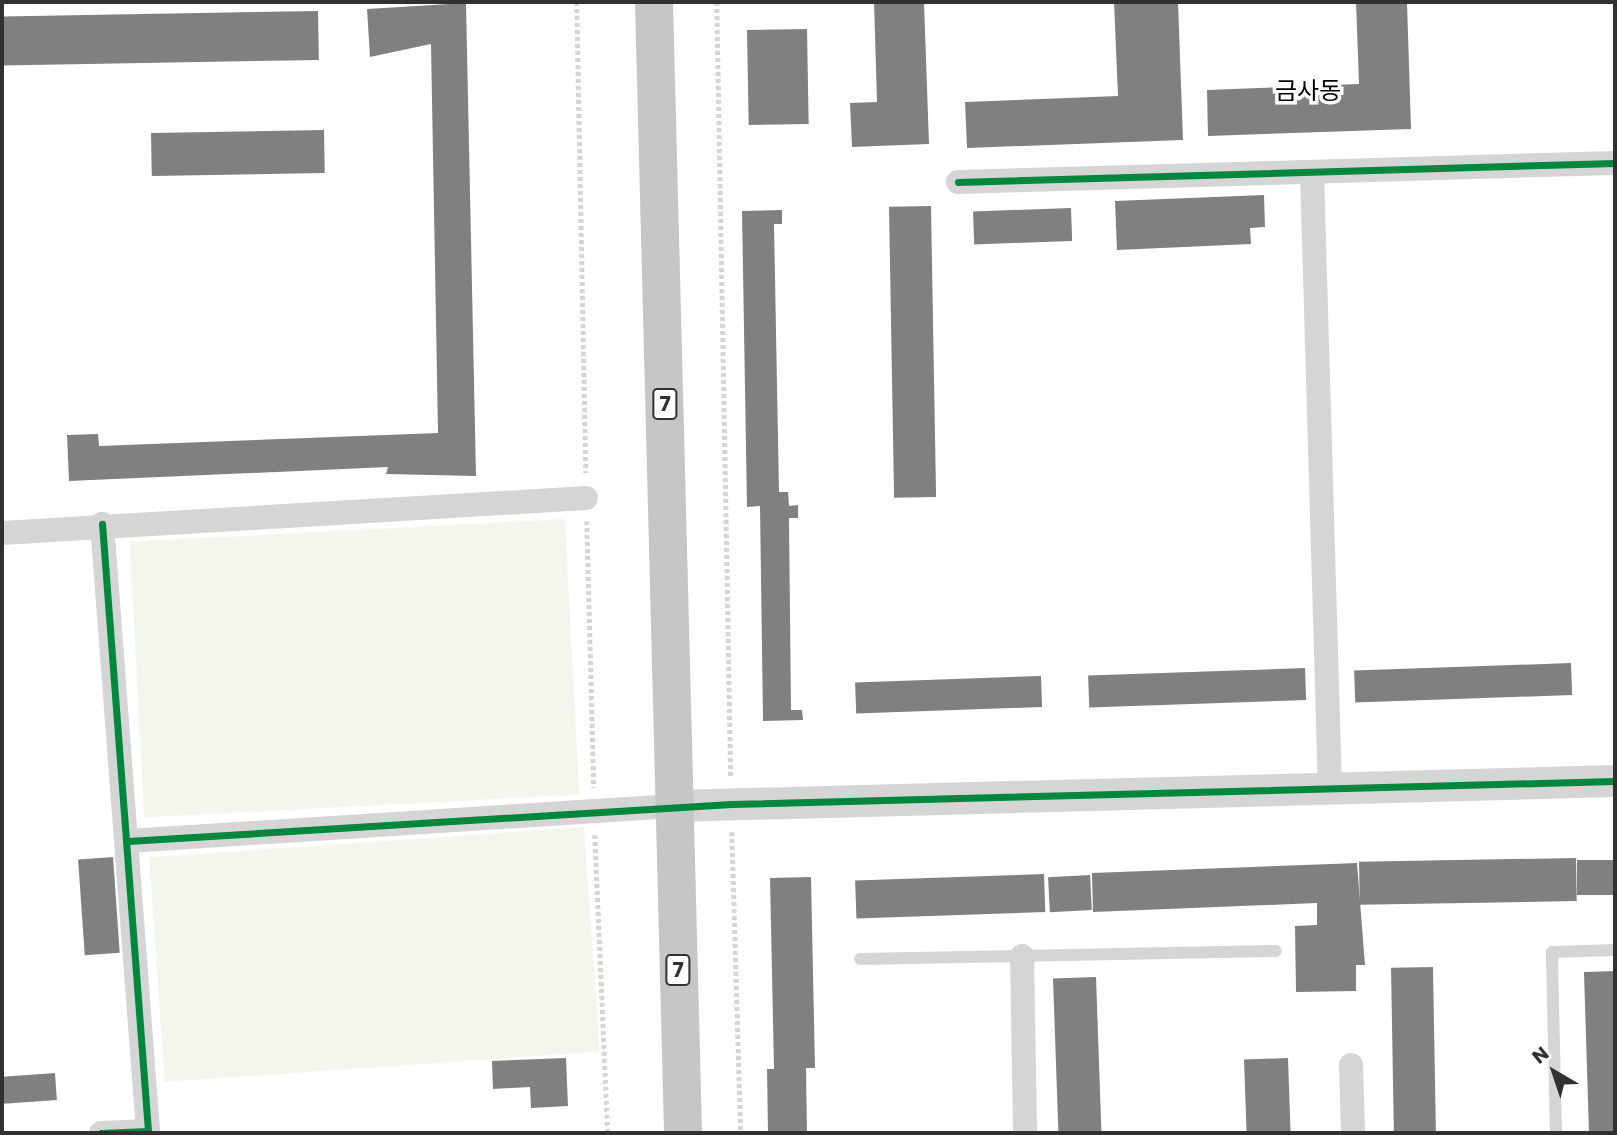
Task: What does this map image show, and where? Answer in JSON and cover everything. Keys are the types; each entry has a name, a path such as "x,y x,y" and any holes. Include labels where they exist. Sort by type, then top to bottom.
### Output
{"highway":[{"name":"7","path":"654,2 683,1133"}],"street":[{"path":"958,182 1615,163"},
{"path":"1312,172 1330,788"},
{"path":"2,533 102,524 586,498"},
{"path":"101,1133 148,1131 102,524"},
{"path":"128,841 674,806 1615,780"},
{"path":"1022,956 1025,1133"},
{"path":"1351,1065 1353,1133"}],"lane":[{"path":"1556,1133 1552,952 1615,950"},
{"path":"859,959 1276,951"}],"path":[{"path":"577,2 594,811 608,1133"},
{"path":"717,2 731,804 741,1133"}],"shaded area":[{"path":"565,519 579,795 144,817 130,542"},
{"path":"584,827 600,1051 165,1082 149,857"}],"building":[{"path":"874,2 924,2 929,144 852,147 850,103 877,102"},
{"path":"1114,2 1178,2 1183,140 967,148 965,102 1118,96"},
{"path":"1356,2 1407,2 1411,129 1208,136 1207,90 1359,84"},
{"path":"466,3 476,476 386,474 388,467 69,481 67,435 98,434 99,446 438,433 431,44 370,57 367,9"},
{"path":"318,11 319,60 3,66 2,17"},
{"path":"807,29 809,124 749,125 747,30"},
{"path":"324,130 325,173 152,176 151,133"},
{"path":"1264,195 1265,227 1250,228 1251,244 1117,250 1115,201"},
{"path":"931,206 936,497 894,498 889,207"},
{"path":"1071,208 1072,241 974,244 973,211"},
{"path":"782,210 782,224 774,224 779,492 788,492 789,506 798,505 798,518 789,518 791,710 802,710 803,720 763,721 760,506 747,507 742,211"},
{"path":"1571,663 1572,695 1355,703 1354,671"},
{"path":"1305,668 1306,700 1089,708 1088,676"},
{"path":"1041,676 1042,707 856,713 855,682"},
{"path":"113,857 120,953 85,955 78,859"},
{"path":"1576,858 1577,901 1360,905 1359,862"},
{"path":"1577,860 1615,860 1615,895 1577,895"},
{"path":"1357,863 1365,965 1356,965 1356,991 1296,992 1295,926 1317,925 1317,903 1093,912 1092,873"},
{"path":"1044,874 1045,912 856,919 855,881"},
{"path":"1090,875 1092,910 1050,912 1048,877"},
{"path":"811,877 815,1068 806,1068 807,1133 768,1133 767,1069 774,1069 770,878"},
{"path":"1433,967 1436,1133 1394,1133 1391,968"},
{"path":"1615,971 1615,1133 1589,1133 1584,972"},
{"path":"1096,977 1101,1133 1058,1133 1053,979"},
{"path":"566,1058 568,1106 531,1108 530,1087 493,1089 492,1061"},
{"path":"1288,1058 1291,1133 1247,1133 1244,1060"},
{"path":"55,1073 57,1100 4,1104 2,1077"}],"cycle path":[{"path":"958,182 1615,163"},
{"path":"101,1133 148,1131 102,524"},
{"path":"128,841 731,804 1615,781"}],"district":[{"name":"금사동","path":"1308,91"}]}
